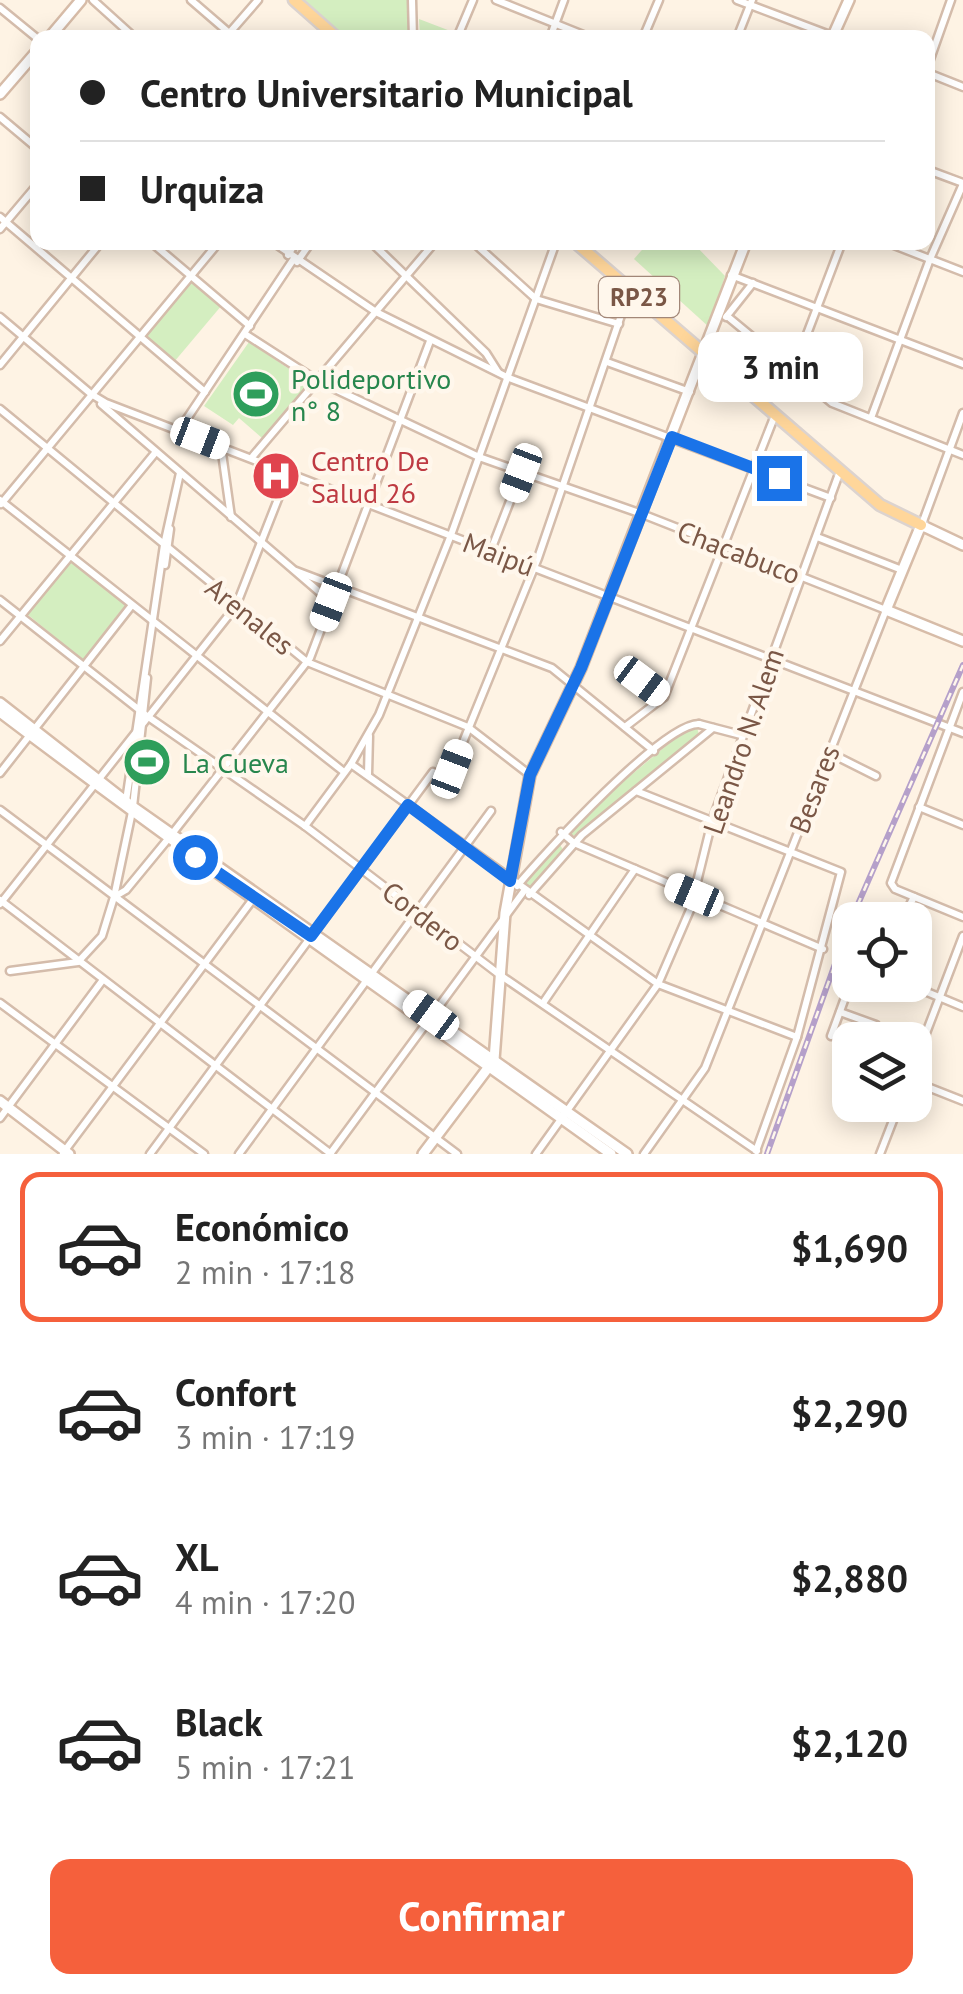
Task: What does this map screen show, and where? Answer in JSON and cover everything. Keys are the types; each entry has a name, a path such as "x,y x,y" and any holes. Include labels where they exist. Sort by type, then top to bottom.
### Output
{"main road":[{"path":"55,30 81,0"},
{"path":"294,0 328,30"},
{"path":"837,30 849,0"},
{"path":"0,94 30,59"},
{"name":"RP23","path":"584,250 890,512 963,546"},
{"path":"423,1154 492,1064 504,913 520,888 530,775 574,684 704,352 723,317 731,275 742,250"},
{"name":"Besares","path":"886,610 921,525"},
{"name":"Chacabuco","path":"886,610 963,641"},
{"path":"0,702 32,732 129,807 565,1116 627,1154"},
{"path":"0,712 32,732"},
{"path":"4,1104 65,1153"},
{"path":"565,1116 611,1154"}],"street":[{"path":"93,0 126,30"},
{"path":"191,0 224,30"},
{"path":"235,30 258,0"},
{"path":"412,0 413,30"},
{"path":"461,30 473,0"},
{"path":"496,0 570,30"},
{"path":"553,30 564,0"},
{"path":"647,30 659,0"},
{"path":"737,0 751,2 817,30"},
{"path":"935,45 951,0"},
{"path":"740,30 751,2"},
{"path":"0,8 30,32"},
{"path":"935,76 963,87"},
{"path":"0,117 30,141"},
{"path":"935,173 963,183 935,247"},
{"path":"30,193 2,223 30,245"},
{"path":"36,250 204,392"},
{"path":"0,365 95,250"},
{"path":"160,250 250,326"},
{"path":"212,250 1,503 344,772"},
{"path":"282,250 376,312 509,378 831,498"},
{"path":"293,259 295,250"},
{"path":"179,429 302,250"},
{"path":"379,250 486,353 498,373"},
{"path":"253,456 428,250"},
{"path":"482,250 536,299 619,324"},
{"path":"305,826 370,736 388,695 451,536 553,250"},
{"path":"793,372 839,250"},
{"path":"907,250 963,272"},
{"path":"871,418 934,250"},
{"path":"731,275 963,364"},
{"path":"753,283 723,317 832,403 963,455"},
{"path":"452,769 563,488 630,289"},
{"name":"Maipú","path":"0,317 90,394 963,733"},
{"name":"Chacabuco","path":"245,334 318,381 479,458 642,514 886,610"},
{"path":"114,897 126,890 307,662 430,341"},
{"path":"606,362 690,392"},
{"path":"90,394 331,602"},
{"name":"Arenales","path":"0,409 307,662 468,727 530,775"},
{"name":"Besares","path":"921,525 963,413"},
{"path":"625,727 664,697 775,414"},
{"path":"221,446 231,517"},
{"path":"0,641 155,452"},
{"path":"289,471 236,606 143,713 137,728 97,783 1,902 331,1154 561,832 690,724 742,735"},
{"name":"Leandro N. Alem","path":"536,1154 658,984 694,895 712,821 742,735 840,472"},
{"path":"10,970 78,962 102,936 114,897 180,473"},
{"path":"491,550 521,473"},
{"path":"817,537 902,570"},
{"path":"296,571 552,668 654,751"},
{"name":"Cordero","path":"0,600 143,713 305,826 500,975 756,1152"},
{"path":"0,773 132,605"},
{"name":"Besares","path":"644,1154 705,1068 886,610"},
{"path":"642,681 664,697"},
{"path":"963,692 891,886 963,917"},
{"path":"699,724 701,736"},
{"path":"129,807 137,728"},
{"path":"520,888 713,728"},
{"path":"368,775 370,736"},
{"path":"828,752 876,776"},
{"path":"351,764 658,984 797,1037"},
{"path":"150,1154 432,772"},
{"path":"636,790 841,872 824,948 797,1037 756,1152"},
{"path":"919,808 963,825"},
{"path":"0,810 457,1154"},
{"path":"239,1154 491,811"},
{"path":"561,832 574,843 824,948"},
{"path":"543,1003 635,869"},
{"path":"65,1153 256,895"},
{"path":"911,902 914,897"},
{"path":"929,1022 963,936"},
{"path":"0,1118 4,1104 102,981"},
{"path":"932,995 963,1007"},
{"path":"831,1036 844,1002"},
{"path":"0,1003 204,1154"},
{"path":"840,1012 866,1022"},
{"path":"932,1089 963,1101"},
{"path":"880,1154 892,1122"}],"green space":[{"path":"300,0 409,0 410,30 336,30"},
{"path":"419,19 448,30 420,30"},
{"path":"642,250 700,250 725,276 709,327 634,259"},
{"path":"190,281 222,305 174,362 144,336"},
{"name":"Polideportivo n° 8","path":"249,342 310,383 262,438 239,418 233,425 204,406"},
{"path":"69,561 126,604 83,660 27,614"},
{"path":"690,726 697,727 699,735 579,835 570,835 571,825"},
{"path":"558,842 564,851 528,888 524,881"}],"railway":[{"path":"859,902 963,665"},
{"path":"767,1154 832,972"}],"place":[{"name":"Polideportivo n° 8","path":"256,394"},
{"name":"Centro De Salud 26","path":"276,476"},
{"name":"La Cueva","path":"147,762"}],"route":[{"path":"195,857 311,936 408,805 510,881 530,775 581,668 672,437 779,478"}]}
